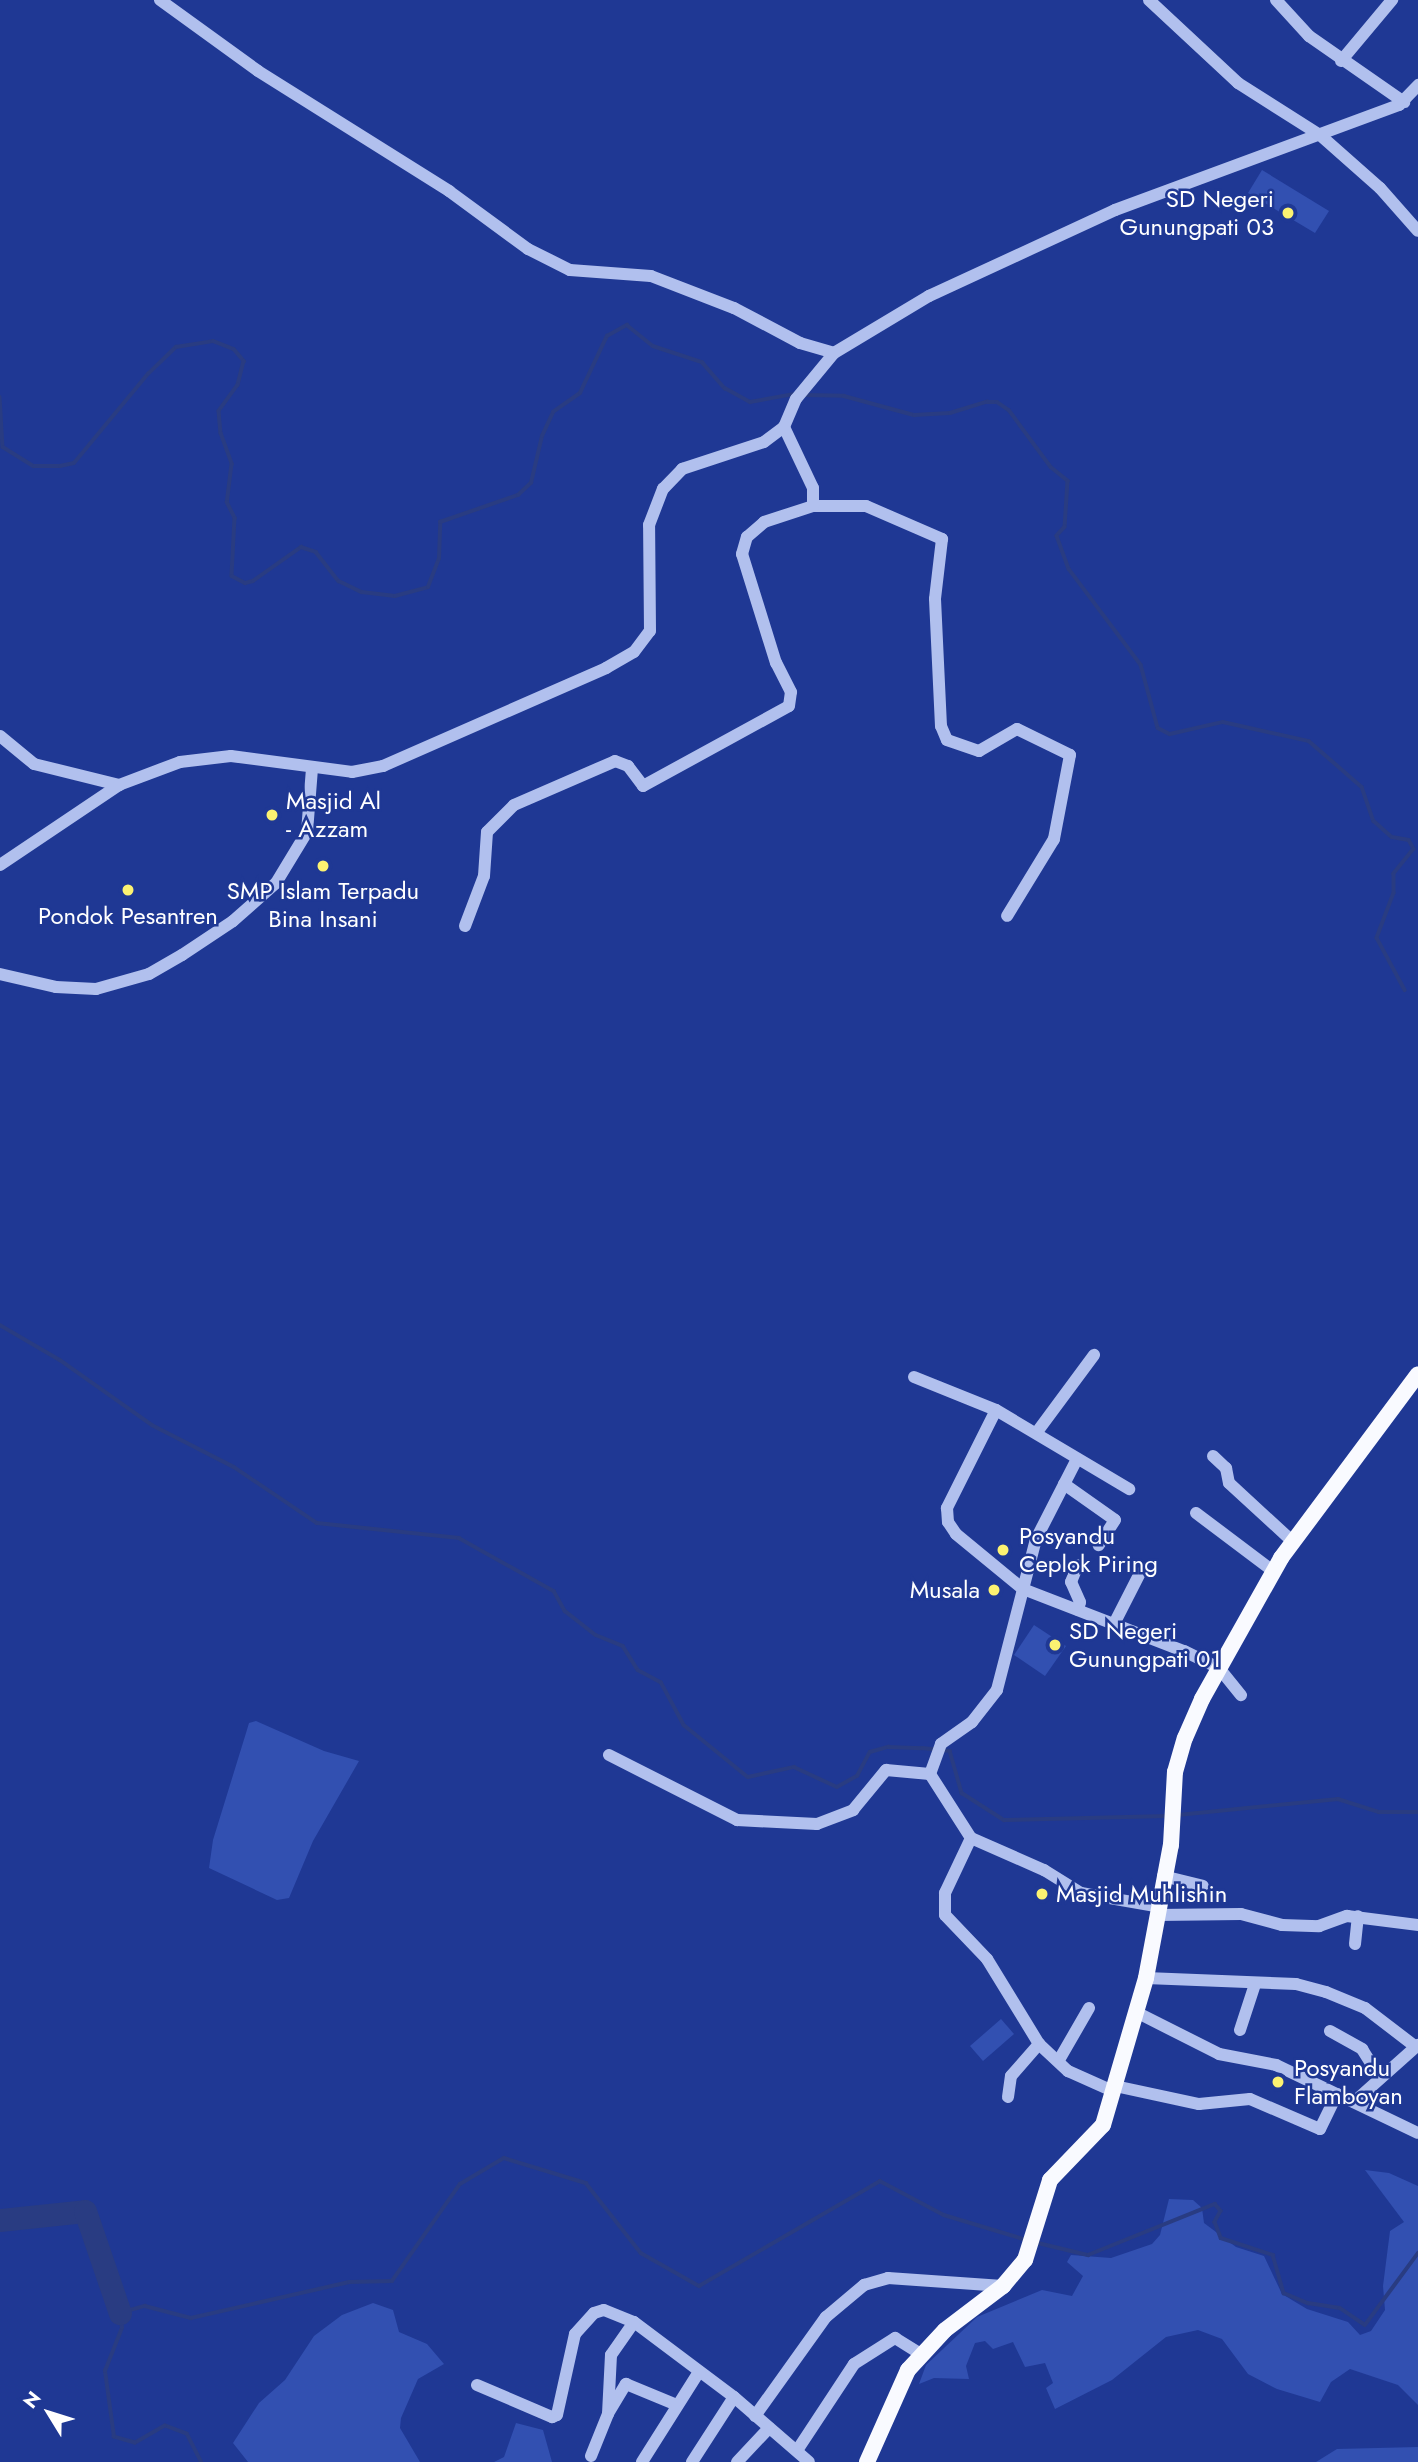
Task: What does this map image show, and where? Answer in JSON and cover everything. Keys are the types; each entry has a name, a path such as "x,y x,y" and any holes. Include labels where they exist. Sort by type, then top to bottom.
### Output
{"main road":[{"path":"867,2462 899,2387 921,2354 1003,2286 1025,2260 1037,2233 1050,2180 1098,2133 1114,2089 1146,1978 1163,1876 1171,1845 1171,1810 1185,1738 1219,1668 1273,1570 1418,1374"}],"street":[{"path":"160,0 258,71 449,191 528,249 570,270 651,276 734,308 800,343 834,353"},
{"path":"1149,0 1238,83 1320,135 1380,188 1418,231"},
{"path":"1276,0 1308,36 1340,61 1404,102"},
{"path":"1340,61 1392,0"},
{"path":"0,865 119,785 205,757 352,772 383,766 534,702 634,652 650,631 649,525 663,489 682,469 764,442 784,427 796,399 834,353 929,296 1115,210 1404,102 1418,85"},
{"path":"784,427 813,488 813,506"},
{"path":"466,926 484,876 487,832 514,805 615,761 628,766 643,786 789,706 791,692 763,626 742,547 764,522 813,506 866,506 942,539 936,599 941,726 947,740 979,751 1017,729 1070,755 1054,839 1007,916"},
{"path":"0,736 34,764 119,785"},
{"path":"0,974 55,987 96,989 124,984 182,955 233,921 276,883 307,832 312,768"},
{"path":"1037,1432 1094,1355"},
{"path":"914,1377 996,1410 1129,1489"},
{"path":"996,1410 946,1515 956,1534 1023,1589 1219,1668 1241,1695"},
{"path":"1213,1456 1226,1468 1229,1483 1292,1541"},
{"path":"930,1774 939,1750 972,1722 997,1690 1036,1539 1077,1459"},
{"path":"1064,1484 1115,1520 1099,1545"},
{"path":"1196,1513 1273,1570"},
{"path":"1078,1565 1071,1582 1080,1602 1078,1610"},
{"path":"1114,1624 1140,1573"},
{"path":"609,1755 737,1820 817,1824 853,1810 886,1770 930,1774"},
{"path":"930,1774 971,1838 1044,1870 1081,1893 1159,1911 1241,1914 1282,1925 1319,1926 1358,1916 1418,1925"},
{"path":"971,1838 942,1908 987,1959 1039,2044 1068,2071 1114,2089 1199,2104 1250,2099 1320,2129 1338,2094"},
{"path":"1163,1876 1203,1886"},
{"path":"1355,1944 1358,1916"},
{"path":"1146,1978 1296,1984 1350,1999 1417,2046 1379,2076 1354,2102"},
{"path":"1240,2030 1255,1984"},
{"path":"1059,2060 1089,2008"},
{"path":"1136,2012 1219,2054 1276,2065 1418,2133"},
{"path":"1330,2031 1362,2049 1379,2076"},
{"path":"1008,2097 1011,2076 1039,2044"},
{"path":"755,2416 826,2317 864,2285 888,2278 1003,2286"},
{"path":"477,2385 552,2417 559,2409 575,2334 598,2310 634,2322 734,2396 801,2457 854,2364 895,2338 921,2354"},
{"path":"608,2414 611,2355 634,2322"},
{"path":"642,2462 699,2372"},
{"path":"591,2456 608,2414 626,2385 677,2405"},
{"path":"692,2462 734,2396"},
{"path":"737,2462 769,2428"}],"shaded area":[{"path":"1262,170 1329,211 1315,233 1248,193"},
{"path":"1034,1625 1066,1646 1045,1676 1014,1655"},
{"path":"256,1721 324,1751 359,1761 313,1841 289,1898 277,1900 209,1868 213,1840 249,1723"},
{"path":"1001,2019 1014,2034 983,2061 970,2046"},
{"path":"1365,2170 1389,2173 1418,2186 1418,2405 1398,2385 1350,2369 1331,2382 1320,2402 1277,2389 1248,2374 1222,2339 1198,2330 1166,2337 1112,2380 1055,2409 1046,2388 1053,2383 1045,2363 1025,2367 1013,2342 993,2349 985,2341 975,2343 966,2366 969,2379 934,2378 919,2384 926,2365 977,2317 1042,2290 1072,2296 1083,2276 1067,2262 1071,2255 1111,2258 1152,2244 1160,2235 1169,2199 1193,2200 1202,2208 1204,2223 1236,2247 1264,2256 1282,2294 1307,2309 1348,2322 1360,2335 1371,2331 1385,2310 1383,2286 1390,2231 1404,2222"},
{"path":"373,2303 393,2310 399,2332 427,2344 444,2364 418,2379 401,2418 400,2428 420,2462 248,2462 233,2443 259,2403 285,2380 314,2336 342,2315"},
{"path":"516,2423 543,2430 552,2462 494,2462 504,2457"},
{"path":"1418,2447 1418,2462 1316,2462 1337,2449"}],"waterway":[{"path":"0,397 3,447 34,466 60,466 74,463 148,374 176,347 213,341 234,349 244,361 238,385 219,411 221,433 232,464 227,502 235,518 232,576 245,583 253,581 301,547 316,552 339,581 362,592 395,596 428,587 439,559 440,522 518,495 531,483 542,436 553,412 580,393 607,336 627,325 653,346 702,362 725,388 750,402 794,394"},
{"path":"805,395 844,396 914,415 950,413 987,402 997,402 1009,410 1051,467 1068,481 1065,527 1057,536 1069,569 1141,665 1158,728 1170,734 1223,722 1309,741 1362,787 1374,821 1392,837 1409,840 1414,849 1394,874 1394,893 1377,938 1405,990"},
{"path":"0,1325 60,1360 152,1425 234,1467 317,1523 459,1538 554,1591 565,1611 596,1635 623,1646 638,1670 661,1682 684,1725 748,1777 794,1767 837,1787 857,1776 870,1752 888,1747 922,1748 950,1751 962,1793 1004,1820 1167,1816"},
{"path":"1178,1815 1338,1799 1379,1812 1418,1812"},
{"path":"201,2462 187,2434 165,2426 135,2443 114,2437 105,2371 122,2328 120,2313 145,2306 191,2318 349,2282 392,2281 460,2184 504,2158 586,2183 641,2253 699,2286 880,2181 944,2215 1027,2240"},
{"path":"1034,2242 1088,2255 1215,2204 1221,2211 1215,2222 1221,2238 1273,2255 1284,2293 1308,2303 1340,2308 1365,2325 1418,2253"},
{"path":"0,2220 85,2211 120,2313"}],"place":[{"name":"SD Negeri Gunungpati 03","path":"1288,213"},
{"name":"Masjid Al - Azzam","path":"272,815"},
{"name":"SMP Islam Terpadu Bina Insani","path":"323,866"},
{"name":"Pondok Pesantren","path":"128,890"},
{"name":"Posyandu Ceplok Piring","path":"1003,1550"},
{"name":"Musala","path":"994,1590"},
{"name":"SD Negeri Gunungpati 01","path":"1055,1645"},
{"name":"Masjid Muhlishin","path":"1042,1894"},
{"name":"Posyandu Flamboyan","path":"1278,2082"}]}
